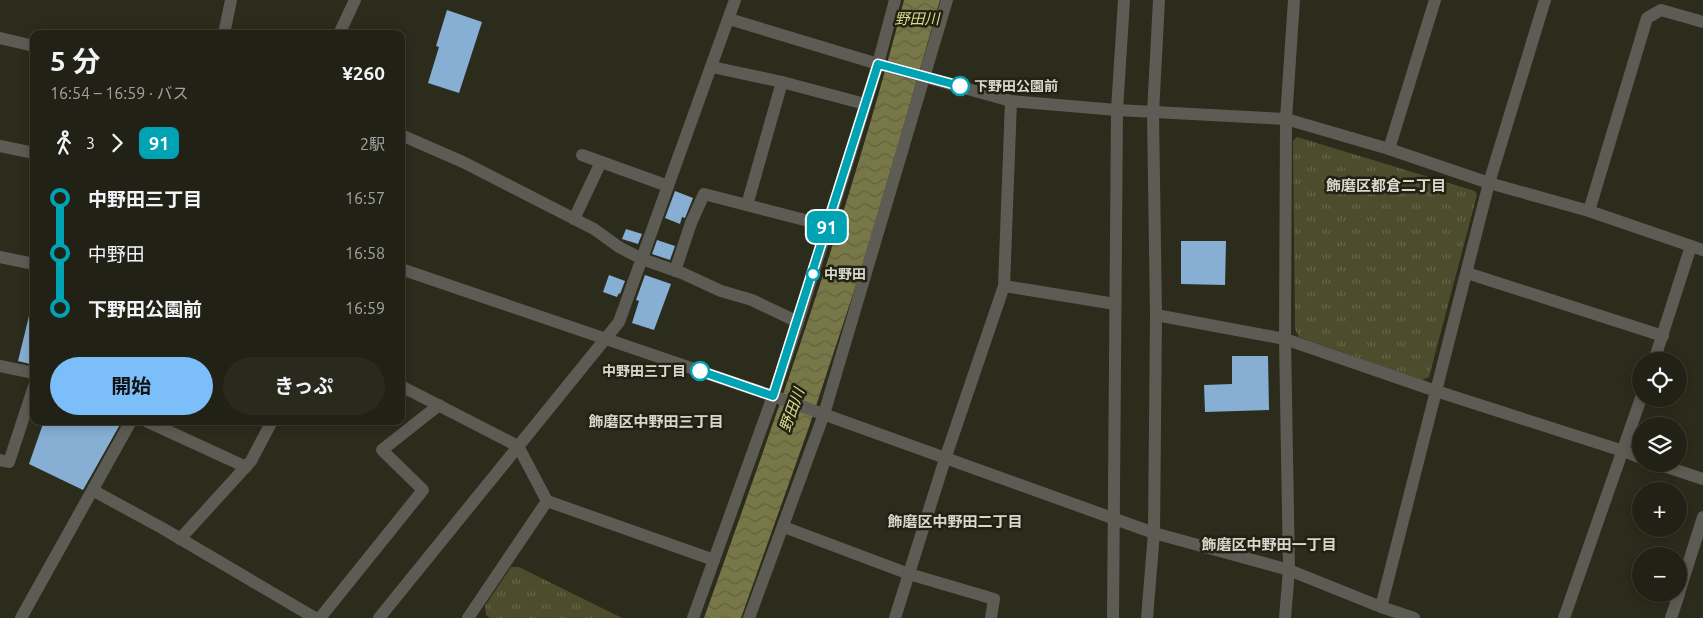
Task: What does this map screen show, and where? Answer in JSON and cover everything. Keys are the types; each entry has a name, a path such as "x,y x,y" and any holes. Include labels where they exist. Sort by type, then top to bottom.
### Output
{"street":[{"path":"225,30 231,0"},
{"path":"341,30 355,0"},
{"path":"379,618 619,322 735,0"},
{"path":"693,618 798,322 866,104 895,0"},
{"path":"749,618 824,414 947,0"},
{"path":"1113,618 1117,110 1124,0"},
{"path":"1147,618 1154,534 1156,315 1153,113 1159,0"},
{"path":"1284,618 1289,570 1285,339 1286,119 1294,0"},
{"path":"1389,149 1435,0"},
{"path":"1381,607 1489,183 1546,0"},
{"path":"1589,211 1646,18 1661,10 1703,22"},
{"path":"729,19 878,64 1011,101 1153,113 1286,119 1389,149 1489,183 1589,211 1697,248 1657,352"},
{"path":"0,38 30,45"},
{"path":"712,67 782,82 866,104"},
{"path":"747,205 782,82"},
{"path":"895,618 945,458 1004,286 1011,101"},
{"path":"405,137 463,162 594,229 619,247 642,259 722,291 752,300 798,322"},
{"path":"0,146 30,152"},
{"path":"582,155 668,186"},
{"path":"574,220 601,162"},
{"path":"675,271 691,223 704,194 828,226"},
{"path":"0,258 30,263"},
{"path":"405,270 773,396 1154,534 1289,570 1381,607 1414,618"},
{"path":"1467,273 1663,336"},
{"path":"1004,286 1115,304"},
{"path":"1156,315 1285,339 1436,391 1632,454"},
{"path":"0,366 30,372"},
{"path":"405,388 518,446 547,501 714,560"},
{"path":"0,460 9,462 30,398"},
{"path":"320,618 423,490 382,450 439,405"},
{"path":"1564,618 1638,407"},
{"path":"22,618 129,425"},
{"path":"155,425 246,467"},
{"path":"180,539 251,461 270,425"},
{"path":"1682,472 1703,479"},
{"path":"94,491 315,618"},
{"path":"473,616 547,501"},
{"path":"1687,568 1703,517"},
{"path":"784,527 910,574 994,599 991,618"},
{"path":"1671,618 1676,602"}],"green space":[{"path":"1297,137 1475,191 1477,195 1429,377 1422,380 1299,337 1295,329 1293,141"},
{"path":"511,567 519,567 622,618 490,618 486,615 485,606"}],"water":[{"name":"野田川","path":"904,0 940,0 868,249 809,427 741,618 704,618 785,388 836,234 883,78"}],"building":[{"path":"447,10 482,22 459,93 428,83 439,47 436,46"},
{"path":"675,191 693,198 685,218 682,217 680,224 665,218"},
{"path":"626,229 642,234 638,244 622,239"},
{"path":"657,240 675,246 670,260 652,254"},
{"path":"1181,241 1226,241 1225,285 1181,284"},
{"path":"609,275 625,281 617,297 603,292"},
{"path":"645,275 671,284 654,330 632,323 639,301 636,300"},
{"path":"30,312 30,364 18,361"},
{"path":"1232,356 1268,356 1269,410 1205,412 1204,385 1232,384"},
{"path":"43,425 120,425 83,490 29,464"}],"bus line":[{"name":"91","path":"700,371 773,396 798,322 878,64 960,86"}],"place":[{"name":"下野田公園前","path":"960,86"},
{"name":"中野田","path":"813,274"},
{"name":"中野田三丁目","path":"700,371"}],"district":[{"name":"飾磨区都倉二丁目","path":"1386,186"},
{"name":"飾磨区中野田三丁目","path":"656,422"},
{"name":"飾磨区中野田二丁目","path":"955,522"},
{"name":"飾磨区中野田一丁目","path":"1269,545"}]}
